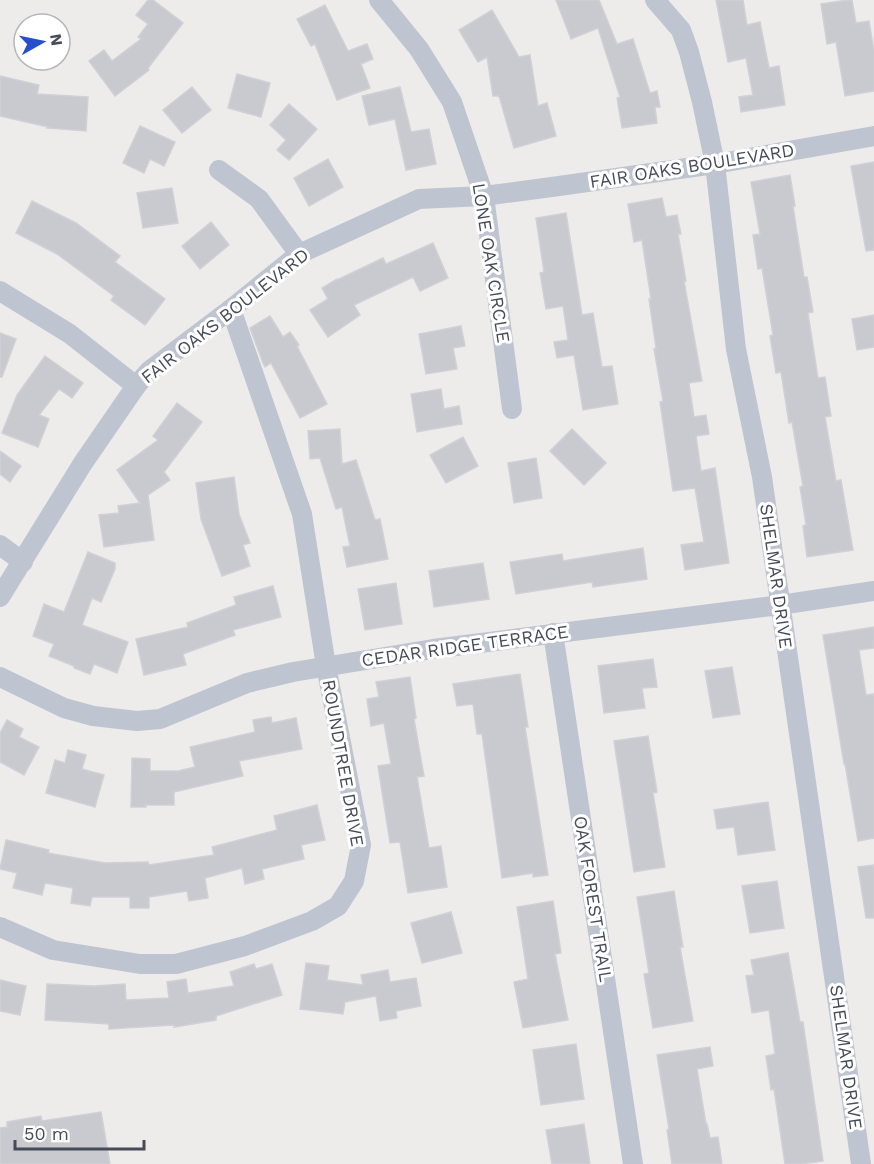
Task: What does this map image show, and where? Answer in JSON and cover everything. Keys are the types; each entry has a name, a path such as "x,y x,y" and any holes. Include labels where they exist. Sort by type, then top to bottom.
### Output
{"street":[{"name":"LONE OAK CIRCLE","path":"379,0 419,49 452,102 484,196 512,409"},
{"name":"SHELMAR DRIVE","path":"656,0 681,30 689,52 715,164 736,349 762,477 861,1164"},
{"name":"FAIR OAKS BOULEVARD","path":"0,597 83,463 136,386 149,371 299,254 419,199 484,196 715,164 874,136"},
{"path":"219,170 259,199 299,254"},
{"path":"0,291 70,334 136,386"},
{"name":"ROUNDTREE DRIVE","path":"0,927 53,950 140,964 176,964 256,942 312,921 338,906 354,881 361,845 326,666 302,514 231,309"},
{"path":"0,545 22,562"},
{"name":"CEDAR RIDGE TERRACE","path":"0,677 64,708 93,716 137,721 160,719 248,683 326,666 433,649 874,591"},
{"name":"OAK FOREST TRAIL","path":"553,633 633,1164"}],"building":[{"path":"148,0 153,0 183,23 148,68 149,70 115,96 89,61 104,50 112,61 141,39 138,37 148,24 136,15"},
{"path":"556,0 599,0 617,44 633,39 650,93 657,91 660,107 655,107 657,123 622,128 617,98 620,97 598,28 571,39"},
{"path":"716,0 743,0 747,25 760,22 769,68 779,66 785,105 741,112 739,97 753,95 746,58 728,62"},
{"path":"852,0 856,23 869,21 874,51 874,91 845,96 836,42 827,44 821,4"},
{"path":"325,5 348,51 367,44 373,59 361,64 370,88 337,100 315,44 311,46 297,19"},
{"path":"492,10 519,57 530,55 538,106 547,103 556,136 514,148 499,96 493,96 487,57 478,62 459,30"},
{"path":"237,74 270,83 261,117 228,108"},
{"path":"0,76 39,85 37,94 88,97 86,131 47,128 0,116"},
{"path":"192,87 211,110 182,133 163,110"},
{"path":"400,87 411,132 429,129 436,164 406,170 395,119 369,125 362,96"},
{"path":"289,104 317,129 289,160 277,150 286,140 270,125"},
{"path":"140,126 175,142 164,166 150,159 144,173 123,163"},
{"path":"328,159 343,187 309,206 294,178"},
{"path":"874,162 874,250 866,251 851,166"},
{"path":"790,175 804,277 807,277 813,312 808,313 818,378 825,377 831,416 825,417 836,481 841,480 853,550 807,557 803,526 806,525 800,487 803,486 792,422 789,423 781,372 776,373 770,336 773,335 762,268 758,269 753,235 760,234 751,182"},
{"path":"172,188 178,223 143,228 137,193"},
{"path":"662,198 666,217 677,215 681,234 678,234 686,281 684,281 702,381 689,383 694,417 706,415 709,434 696,436 701,471 715,468 729,563 685,570 681,545 704,542 695,488 673,491 660,402 663,401 654,349 656,348 649,299 651,299 642,240 634,242 628,204"},
{"path":"32,201 76,223 120,256 115,262 165,299 145,325 111,300 114,296 57,254 16,233"},
{"path":"566,213 582,315 593,313 602,367 612,366 618,404 583,410 574,355 557,358 554,342 568,340 563,306 546,309 540,273 544,272 536,218"},
{"path":"211,222 229,245 200,269 182,246"},
{"path":"433,243 448,278 420,291 413,277 354,305 360,315 328,337 310,310 328,299 322,288 383,258 386,264"},
{"path":"874,315 874,347 857,350 852,319"},
{"path":"270,316 283,337 290,332 299,345 297,346 327,404 300,418 271,363 265,367 250,328"},
{"path":"461,326 465,346 453,348 457,369 426,374 419,334"},
{"path":"0,333 16,339 2,377 0,377"},
{"path":"45,356 83,383 72,398 59,389 39,415 49,419 38,447 2,433 17,395"},
{"path":"441,389 444,409 459,406 462,424 417,432 411,394"},
{"path":"177,403 202,422 164,472 170,480 148,495 154,540 104,547 99,515 119,513 118,506 140,503 117,470 158,440 153,436"},
{"path":"340,429 342,464 356,460 375,520 380,519 388,559 347,567 343,547 350,546 342,507 336,509 320,458 310,459 308,431"},
{"path":"572,429 606,463 584,485 550,451"},
{"path":"463,437 478,466 446,483 430,455"},
{"path":"0,451 21,466 10,482 0,474"},
{"path":"536,458 542,498 514,503 508,463"},
{"path":"234,477 239,514 250,543 243,545 250,566 222,576 201,519 196,483"},
{"path":"643,548 647,579 593,587 592,582 516,594 510,562 562,554 563,561"},
{"path":"88,552 115,563 115,569 101,602 92,598 82,625 128,642 117,673 94,664 90,674 74,668 74,666 49,656 54,644 33,636 44,604 64,612"},
{"path":"483,563 489,599 434,607 429,571"},
{"path":"396,583 402,624 365,630 358,589"},
{"path":"273,586 281,617 233,630 235,635 183,654 186,665 144,675 136,639 188,627 187,623 236,605 234,597"},
{"path":"874,627 874,648 859,650 866,695 874,694 874,838 858,841 823,635"},
{"path":"653,659 657,687 642,688 645,708 604,713 598,666"},
{"path":"732,667 740,714 713,718 705,671"},
{"path":"520,674 528,727 525,727 548,875 533,877 533,873 502,878 482,734 477,734 473,704 457,706 453,684"},
{"path":"410,677 416,718 414,719 424,776 417,777 429,848 441,846 447,887 408,893 400,842 390,843 378,766 391,764 384,723 371,726 367,699 379,697 376,682"},
{"path":"271,717 272,723 296,718 302,749 239,761 243,776 174,792 174,805 131,807 132,758 150,759 150,771 178,771 195,767 190,747 255,732 253,720"},
{"path":"7,720 23,729 19,737 39,747 24,775 0,762 0,733"},
{"path":"648,736 657,792 653,793 665,867 634,872 614,741"},
{"path":"68,750 86,755 82,769 104,775 95,807 46,793 55,760 65,763"},
{"path":"768,802 775,850 738,855 734,827 717,829 714,810"},
{"path":"317,805 325,840 301,845 304,859 262,869 264,879 245,884 242,868 205,878 208,898 189,901 187,891 149,897 149,908 130,908 130,897 92,897 90,906 71,903 73,888 45,883 42,895 13,888 17,873 0,869 6,840 49,850 48,853 105,863 148,862 149,865 214,855 212,847 277,830 274,816"},
{"path":"874,865 874,918 866,918 858,867"},
{"path":"777,881 784,928 750,933 742,886"},
{"path":"674,891 683,947 680,947 693,1021 653,1028 644,974 649,973 637,897"},
{"path":"553,901 561,953 555,954 568,1020 523,1028 514,982 528,979 517,907"},
{"path":"451,912 462,953 422,963 411,923"},
{"path":"788,953 800,1022 803,1022 823,1161 801,1164 785,1164 774,1089 771,1090 766,1056 775,1054 769,1010 752,1013 746,976 754,975 751,960"},
{"path":"306,963 329,966 327,980 363,985 361,975 388,970 390,982 416,978 421,1006 396,1011 397,1018 380,1021 376,996 345,1002 343,1014 300,1009"},
{"path":"254,964 256,969 272,964 282,995 216,1016 216,1020 174,1027 174,1025 109,1029 109,1024 45,1020 47,984 94,986 125,984 126,1000 169,998 167,982 186,979 188,993 234,986 230,972"},
{"path":"0,980 26,986 20,1015 0,1011"},
{"path":"576,1044 584,1099 541,1105 533,1050"},
{"path":"710,1047 713,1066 697,1069 706,1124 710,1138 718,1137 722,1164 672,1164 657,1055"},
{"path":"101,1112 110,1164 0,1164 0,1128 7,1127 7,1122 41,1116 42,1121"},
{"path":"584,1124 590,1164 552,1164 546,1130"}]}
